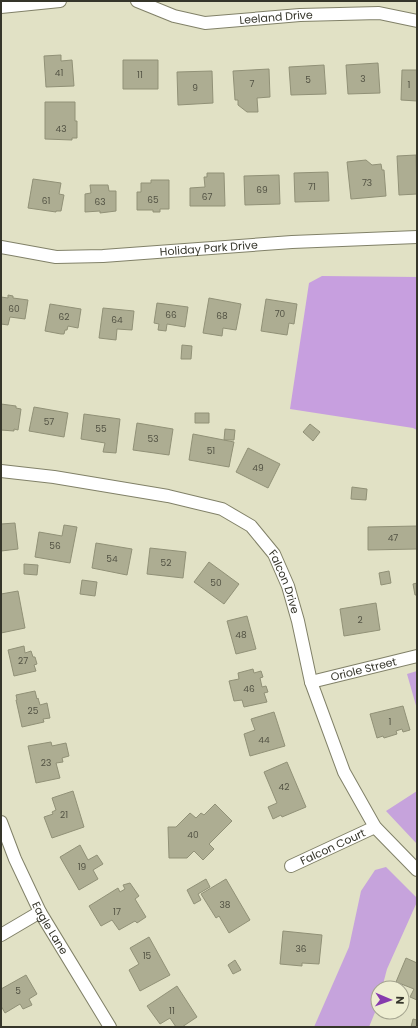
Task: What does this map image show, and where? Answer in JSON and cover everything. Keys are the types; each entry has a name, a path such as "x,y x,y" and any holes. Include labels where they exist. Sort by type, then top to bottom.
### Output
{"street":[{"path":"1,7 60,1"},
{"name":"Leeland Drive","path":"137,1 174,16 205,23 300,15 379,13 417,21"},
{"name":"Holiday Park Drive","path":"1,247 56,257 103,256 292,242 417,238"},
{"name":"Falcon Drive","path":"1,471 54,477 168,496 222,509 251,526 274,554 288,586 298,621 311,682 344,772 375,827 417,870"},
{"name":"Oriole Street","path":"311,682 417,656"},
{"name":"Eagle Lane","path":"1,822 15,859 40,912 110,1027"},
{"name":"Falcon Court","path":"291,866 375,827"},
{"path":"1,935 40,912"}],"shaded area":[{"path":"322,276 417,277 417,430 413,428 290,409 309,283"},
{"path":"417,671 417,709 407,674"},
{"path":"417,791 417,844 386,811"},
{"path":"386,867 417,898 417,902 387,969 384,980 370,980 370,1020 372,1020 369,1027 314,1027 349,947 361,891 375,870"}],"building":[{"path":"61,55 61,61 72,60 74,86 46,87 44,56"},
{"path":"123,60 158,60 158,89 123,89"},
{"path":"378,63 380,93 348,94 346,65"},
{"path":"324,65 326,94 291,95 289,67"},
{"path":"269,69 270,97 257,98 258,112 247,112 238,105 238,100 235,100 233,71"},
{"path":"402,70 417,70 417,101 401,100"},
{"path":"212,71 213,103 178,105 177,72"},
{"path":"45,102 75,102 77,138 72,138 72,140 45,139"},
{"path":"416,155 417,194 399,195 397,156"},
{"path":"366,160 372,165 381,164 382,170 384,170 386,196 351,199 347,162"},
{"path":"328,172 329,201 295,202 294,173"},
{"path":"207,173 224,173 225,206 190,206 190,188 205,187 204,177 207,177"},
{"path":"279,175 280,204 245,205 244,176"},
{"path":"33,179 61,183 59,194 64,195 61,211 56,212 28,208"},
{"path":"151,180 169,180 169,209 160,209 160,212 153,212 153,210 137,210 137,192 141,192 141,183 151,183"},
{"path":"90,185 108,185 109,191 116,191 116,211 100,213 100,211 85,212 85,194 91,193"},
{"path":"8,295 13,296 13,298 28,300 25,319 10,317 8,325 1,324 1,297 8,298"},
{"path":"209,298 241,304 236,330 223,328 222,336 203,333"},
{"path":"266,299 297,304 294,324 289,323 287,335 261,331"},
{"path":"157,303 188,307 185,327 167,324 166,331 158,330 159,324 154,323"},
{"path":"50,304 81,309 78,328 68,326 64,334 45,331"},
{"path":"103,308 134,311 132,330 117,329 116,340 99,338"},
{"path":"182,345 192,346 191,359 181,359"},
{"path":"1,404 16,406 16,408 21,409 18,430 1,430"},
{"path":"34,407 68,413 64,437 29,431"},
{"path":"195,413 209,413 209,423 195,423"},
{"path":"84,414 120,419 116,453 103,452 105,443 81,439"},
{"path":"137,423 173,429 169,455 133,450"},
{"path":"310,424 320,432 313,441 303,432"},
{"path":"225,429 235,430 234,440 224,440"},
{"path":"193,434 234,442 229,467 189,460"},
{"path":"248,448 280,464 268,488 236,472"},
{"path":"352,487 367,489 366,500 351,499"},
{"path":"15,523 18,549 1,551 1,524"},
{"path":"64,525 77,527 70,563 35,557 39,532 62,536"},
{"path":"417,526 417,549 368,550 368,527"},
{"path":"96,543 132,549 127,575 92,568"},
{"path":"150,548 186,552 183,578 147,574"},
{"path":"209,562 239,584 224,604 194,582"},
{"path":"24,564 38,565 37,575 24,574"},
{"path":"389,571 391,583 381,585 379,573"},
{"path":"82,580 97,582 95,596 80,594"},
{"path":"417,583 417,595 415,595 413,584"},
{"path":"18,591 25,628 1,633 1,594"},
{"path":"376,603 380,630 344,636 340,609"},
{"path":"247,616 256,649 236,654 227,621"},
{"path":"24,646 25,653 31,651 33,657 35,657 37,664 34,665 36,671 14,676 8,650"},
{"path":"253,669 254,673 261,671 263,677 260,678 262,687 266,686 268,692 264,693 267,702 244,707 242,700 234,701 229,681 239,679 238,673"},
{"path":"35,691 40,705 47,703 50,718 43,719 44,722 22,727 16,695"},
{"path":"403,706 410,730 403,732 402,729 396,731 397,734 384,738 383,736 377,738 370,714"},
{"path":"274,712 285,746 250,756 244,734 255,730 251,719"},
{"path":"51,742 52,746 66,743 69,756 62,758 63,762 56,763 60,778 36,783 28,746"},
{"path":"287,762 306,807 273,819 268,807 277,803 264,772"},
{"path":"73,791 84,827 52,838 44,817 53,814 52,812 56,810 52,798"},
{"path":"215,804 232,821 209,844 214,849 203,860 194,851 187,858 169,858 168,827 176,827 190,813 196,818 201,813 204,815"},
{"path":"80,845 88,860 97,855 103,864 93,870 98,879 79,890 60,857"},
{"path":"206,879 210,887 198,894 201,900 194,904 187,890"},
{"path":"226,879 250,920 229,933 219,916 216,918 201,894"},
{"path":"130,883 139,896 135,899 146,917 137,923 135,921 119,930 112,920 101,926 89,906 118,888 120,892 125,889 123,885"},
{"path":"283,931 322,935 319,964 302,963 302,966 280,964"},
{"path":"149,937 170,975 140,991 129,970 139,964 130,948"},
{"path":"406,958 417,963 417,1000 410,997 414,989 410,987 410,980 397,980"},
{"path":"235,960 241,970 233,974 228,965"},
{"path":"26,975 37,994 29,999 32,1005 23,1009 20,1004 5,1013 1,1006 1,989"},
{"path":"177,986 197,1017 182,1027 176,1027 170,1018 160,1024 147,1006"},
{"path":"413,1019 417,1020 417,1027 411,1027"}]}
